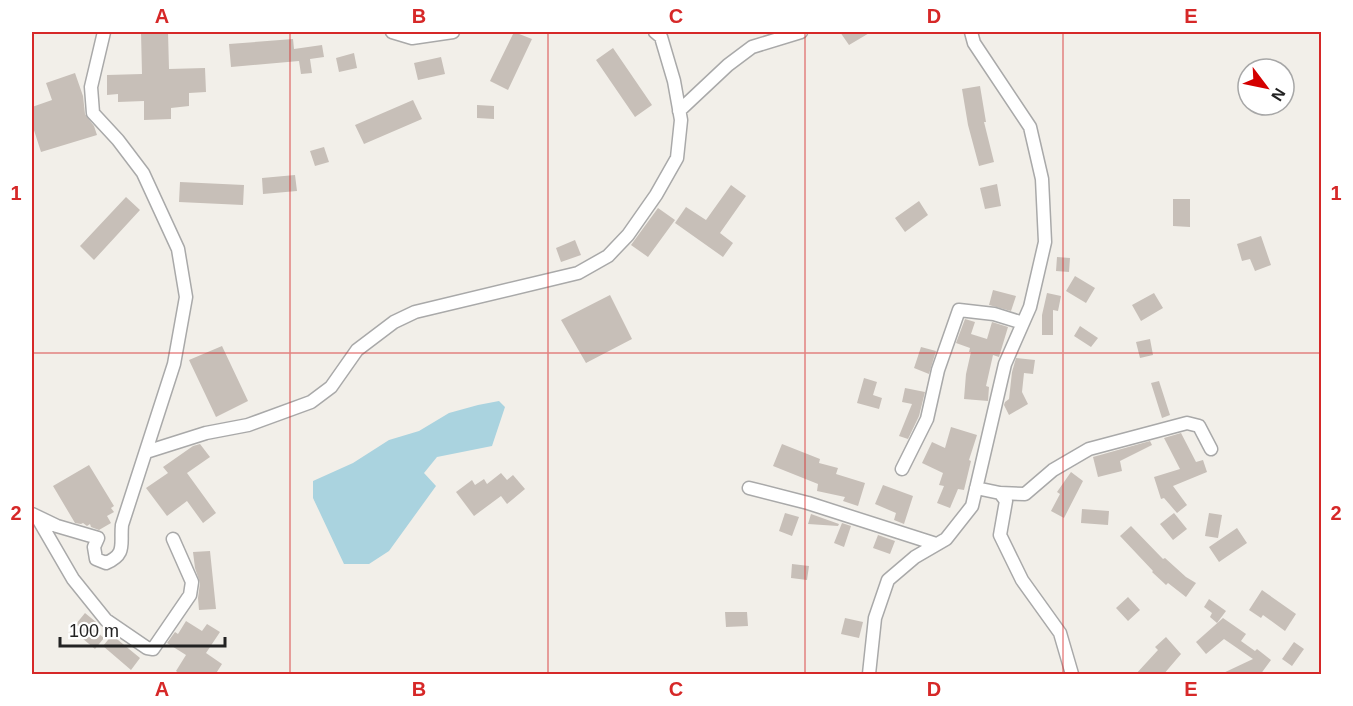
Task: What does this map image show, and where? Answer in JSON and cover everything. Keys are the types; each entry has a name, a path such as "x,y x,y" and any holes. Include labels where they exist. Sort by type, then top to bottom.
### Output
{"street":[{"path":"34,515 98,538 94,547 96,559 106,563 116,559 122,549 122,525 174,364 186,297 178,249 143,173 118,140 93,114 91,87 104,32"},
{"path":"392,32 412,38 453,32"},
{"path":"146,452 206,434 248,425 311,402 331,387 357,350 394,322 415,312 578,273 608,256 628,235 656,195 677,158 681,120 671,70 661,37 655,32"},
{"path":"679,111 728,64 752,47 801,32"},
{"path":"869,675 874,618 888,580 915,557 946,539 972,506 1005,364 1030,307 1045,242 1042,179 1030,127 974,43 971,32"},
{"path":"902,469 927,419 938,370 959,310 994,314 1023,322"},
{"path":"976,488 1000,493 1025,494 1053,470 1089,449 1187,423 1199,426 1211,450"},
{"path":"749,488 808,503 936,544"},
{"path":"1000,493 1006,501 1000,535 1022,580 1060,633 1072,675"},
{"path":"34,515 73,579 106,620 147,648 153,649 190,595 192,582 173,539"}],"water":[{"path":"499,401 505,407 492,446 437,457 424,473 436,486 389,551 369,564 344,564 313,498 313,481 353,463 389,440 419,431 449,413"}],"building":[{"path":"141,32 168,32 169,69 205,68 206,92 189,93 189,106 171,108 171,119 144,120 144,101 118,102 118,94 107,95 107,75 142,74"},
{"path":"514,32 532,39 508,90 490,81"},
{"path":"840,32 871,32 849,45"},
{"path":"293,39 294,49 322,45 324,57 310,59 312,73 301,74 299,61 231,67 229,44"},
{"path":"613,48 652,105 635,117 596,60"},
{"path":"354,53 357,68 339,72 336,58"},
{"path":"441,57 445,74 418,80 414,63"},
{"path":"75,73 83,96 85,114 94,126 97,135 41,152 32,124 32,107 52,100 46,83"},
{"path":"980,86 986,122 984,122 994,162 979,166 968,125 962,89"},
{"path":"413,100 422,119 364,144 355,125"},
{"path":"477,105 494,106 494,119 477,118"},
{"path":"324,147 329,162 315,166 310,151"},
{"path":"295,175 297,191 263,194 262,178"},
{"path":"180,182 244,185 243,205 179,202"},
{"path":"997,184 1001,206 985,209 980,188"},
{"path":"731,185 746,196 720,233 733,243 723,257 675,223 686,207 706,220"},
{"path":"126,197 140,210 94,260 80,246"},
{"path":"1173,199 1190,199 1190,227 1173,226"},
{"path":"919,201 928,215 905,232 895,218"},
{"path":"658,208 675,220 648,257 631,245"},
{"path":"1261,236 1271,265 1255,271 1250,259 1242,261 1237,244"},
{"path":"575,240 581,255 561,262 556,248"},
{"path":"1057,257 1070,258 1069,272 1056,271"},
{"path":"1075,276 1095,288 1086,303 1066,291"},
{"path":"993,290 1016,296 1011,311 989,305"},
{"path":"1047,293 1061,296 1058,311 1053,310 1053,335 1042,335 1042,315"},
{"path":"1154,293 1163,308 1141,321 1132,305"},
{"path":"610,295 632,339 586,363 561,320"},
{"path":"965,319 975,322 971,334 987,339 992,322 1008,327 999,357 993,355 986,386 989,387 988,401 964,399 971,352 969,352 970,348 956,343"},
{"path":"1080,326 1098,338 1091,347 1074,336"},
{"path":"1150,339 1153,355 1140,358 1136,342"},
{"path":"222,346 248,401 216,417 189,360"},
{"path":"921,347 936,351 929,374 914,368"},
{"path":"1016,358 1035,360 1033,374 1024,373 1022,392 1028,404 1009,415 1004,405 1009,399"},
{"path":"864,378 877,382 873,395 882,398 879,409 857,403"},
{"path":"1159,381 1170,415 1162,418 1151,383"},
{"path":"905,388 925,392 919,416 908,439 899,436 912,404 902,402"},
{"path":"951,427 977,435 969,460 971,461 964,490 958,489 950,508 937,503 944,486 939,485 943,473 922,463 932,442 945,448"},
{"path":"1181,433 1196,462 1203,460 1207,472 1173,486 1187,505 1177,513 1164,498 1161,499 1154,477 1180,469 1164,438"},
{"path":"1150,441 1152,445 1120,461 1122,471 1098,477 1093,457"},
{"path":"200,444 210,457 187,473 216,513 203,523 187,501 167,516 146,488 168,473 163,467 193,446"},
{"path":"782,444 820,459 819,463 838,468 836,474 865,483 858,506 843,501 845,497 817,491 818,484 773,466"},
{"path":"89,465 114,506 111,508 114,512 107,516 111,523 99,530 91,527 90,524 87,526 83,523 75,523 53,486"},
{"path":"1071,472 1083,481 1064,518 1051,511 1060,494 1057,492"},
{"path":"501,473 507,480 513,475 525,489 507,504 501,496 474,516 456,492 472,480 475,485 484,479 487,484"},
{"path":"883,485 913,496 904,524 894,520 896,513 875,504"},
{"path":"1082,509 1109,511 1108,525 1081,523"},
{"path":"785,513 799,517 792,536 779,531"},
{"path":"1174,513 1187,529 1173,540 1160,524"},
{"path":"1209,513 1222,515 1218,538 1205,536"},
{"path":"811,514 839,524 838,526 808,524"},
{"path":"842,523 851,526 844,547 834,543"},
{"path":"1131,526 1163,559 1165,558 1196,583 1186,597 1168,583 1166,585 1120,536"},
{"path":"1237,528 1247,543 1219,562 1209,547"},
{"path":"878,535 895,541 890,554 873,548"},
{"path":"210,551 216,609 199,610 200,583 193,552"},
{"path":"792,564 809,566 807,580 791,578"},
{"path":"1262,590 1296,614 1285,631 1263,615 1261,618 1249,610"},
{"path":"1128,597 1140,610 1128,621 1116,608"},
{"path":"1209,599 1226,611 1217,623 1210,617 1212,613 1204,607"},
{"path":"725,612 747,612 748,626 726,627"},
{"path":"85,613 96,622 92,628 104,638 95,649 76,633 80,628 76,624"},
{"path":"845,618 863,622 859,638 841,634"},
{"path":"1223,618 1246,634 1241,641 1255,651 1257,649 1271,660 1260,675 1219,675 1253,659 1224,639 1206,654 1196,642"},
{"path":"186,621 202,631 207,624 220,632 206,653 222,664 215,675 181,675 176,671 186,655 167,643 175,632 178,634"},
{"path":"112,635 140,658 131,670 103,646"},
{"path":"1166,637 1181,654 1163,675 1135,675 1158,650 1155,647"},
{"path":"1294,642 1304,649 1292,666 1282,659"}]}
